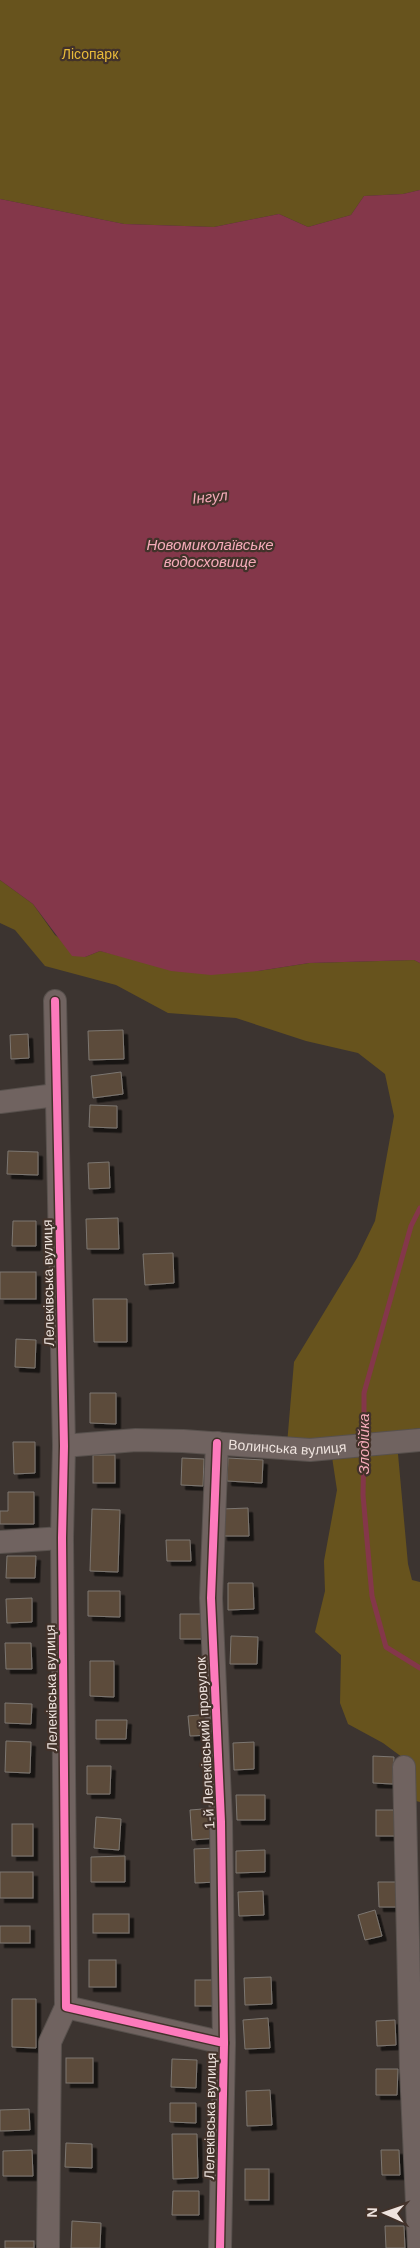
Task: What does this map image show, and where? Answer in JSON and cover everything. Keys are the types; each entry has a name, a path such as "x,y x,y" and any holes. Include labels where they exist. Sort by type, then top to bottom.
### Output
{"street":[{"name":"Лелеківська вулиця","path":"48,2248 50,2042 66,2008 62,1538 64,1446 55,1001"},
{"path":"0,1102 56,1095"},
{"name":"Волинська вулиця","path":"64,1446 136,1440 217,1443 310,1450 420,1440"},
{"name":"1-й Лелеківський провулок","path":"217,1443 210,1598 221,1822 224,2043"},
{"path":"0,1542 62,1538"},
{"path":"404,1767 411,2069 419,2248"},
{"name":"Лелеківська вулиця","path":"66,2008 224,2043 220,2248"}],"green space":[{"name":"Лісопарк","path":"0,0 420,0 420,190 403,194 364,196 351,215 308,227 279,214 214,227 124,224 0,199"},
{"path":"0,880 33,904 55,935 85,957 100,951 125,957 258,971 309,963 414,960 420,963 420,1428 400,1431 398,1454 408,1564 412,1580 420,1582 420,1802 416,1801 410,1763 383,1743 348,1724 340,1703 341,1655 315,1632 325,1591 324,1561 337,1490 332,1457 286,1456 294,1362 357,1258 375,1221 394,1116 385,1074 358,1053 306,1041 236,1018 168,1013 116,985 45,966 15,930 0,923"}],"water":[{"name":"Новомиколаївське водосховище","path":"420,190 420,963 414,960 309,963 258,971 211,975 171,971 100,951 85,957 72,956 33,904 0,880 0,199 124,224 214,227 279,214 308,227 351,215 364,196 403,194"}],"building":[{"path":"123,1030 124,1059 89,1060 88,1031"},
{"path":"28,1034 29,1058 11,1059 10,1035"},
{"path":"121,1072 123,1094 93,1098 91,1076"},
{"path":"90,1105 117,1106 117,1128 89,1127"},
{"path":"8,1151 38,1152 38,1175 7,1174"},
{"path":"109,1162 110,1188 89,1189 88,1163"},
{"path":"118,1218 119,1249 87,1249 86,1219"},
{"path":"13,1221 36,1221 36,1246 12,1246"},
{"path":"173,1253 174,1283 145,1285 143,1254"},
{"path":"0,1272 36,1272 36,1299 0,1299"},
{"path":"93,1299 127,1299 127,1342 94,1342"},
{"path":"16,1339 36,1340 35,1368 15,1367"},
{"path":"90,1393 116,1393 116,1424 90,1423"},
{"path":"13,1442 35,1442 35,1473 14,1474"},
{"path":"93,1455 115,1455 115,1483 93,1483"},
{"path":"182,1458 204,1459 203,1486 181,1485"},
{"path":"228,1458 263,1460 262,1483 227,1481"},
{"path":"8,1492 34,1492 34,1524 0,1524 0,1511 8,1511"},
{"path":"248,1508 249,1536 223,1536 222,1509"},
{"path":"92,1509 120,1510 118,1572 90,1571"},
{"path":"166,1540 190,1540 191,1561 167,1561"},
{"path":"7,1556 36,1556 35,1578 6,1578"},
{"path":"228,1583 253,1583 254,1609 228,1610"},
{"path":"88,1591 120,1591 120,1617 88,1616"},
{"path":"32,1598 32,1622 7,1623 6,1599"},
{"path":"180,1614 205,1614 204,1639 180,1639"},
{"path":"231,1636 258,1637 257,1664 230,1664"},
{"path":"5,1643 31,1643 32,1669 6,1669"},
{"path":"90,1661 114,1661 114,1697 90,1696"},
{"path":"5,1703 32,1704 31,1724 5,1723"},
{"path":"209,1714 211,1735 190,1736 188,1716"},
{"path":"96,1720 127,1720 126,1739 96,1739"},
{"path":"6,1741 31,1742 30,1773 5,1772"},
{"path":"254,1742 254,1769 234,1770 233,1743"},
{"path":"373,1756 394,1757 393,1784 373,1783"},
{"path":"87,1766 111,1766 110,1794 87,1794"},
{"path":"236,1795 265,1795 265,1820 237,1820"},
{"path":"216,1808 218,1838 192,1840 190,1810"},
{"path":"376,1810 395,1810 395,1836 376,1836"},
{"path":"96,1817 121,1819 119,1850 94,1848"},
{"path":"12,1824 33,1824 33,1856 12,1856"},
{"path":"215,1848 217,1882 195,1883 194,1849"},
{"path":"265,1850 265,1872 236,1873 236,1851"},
{"path":"125,1856 125,1882 91,1882 91,1857"},
{"path":"0,1872 33,1872 33,1898 0,1898"},
{"path":"378,1882 396,1882 397,1907 379,1907"},
{"path":"263,1891 264,1915 239,1916 238,1892"},
{"path":"375,1910 382,1936 365,1940 358,1915"},
{"path":"93,1914 129,1914 129,1933 93,1933"},
{"path":"0,1926 30,1926 30,1943 0,1943"},
{"path":"89,1960 116,1960 116,1987 89,1987"},
{"path":"271,1977 272,2004 245,2005 244,1978"},
{"path":"195,1980 219,1980 219,2006 195,2006"},
{"path":"12,1999 36,1999 36,2048 12,2047"},
{"path":"268,2018 270,2048 245,2049 243,2020"},
{"path":"395,2020 396,2045 377,2046 376,2021"},
{"path":"66,2058 93,2058 93,2083 66,2083"},
{"path":"172,2059 197,2060 196,2088 171,2087"},
{"path":"376,2069 398,2069 397,2095 376,2095"},
{"path":"270,2090 272,2125 247,2126 246,2091"},
{"path":"170,2103 196,2103 196,2123 170,2122"},
{"path":"29,2109 30,2130 0,2131 0,2110"},
{"path":"172,2134 197,2134 198,2178 173,2179"},
{"path":"66,2143 92,2144 92,2168 65,2167"},
{"path":"32,2150 33,2176 3,2176 3,2151"},
{"path":"381,2150 399,2150 400,2175 382,2175"},
{"path":"245,2169 269,2169 269,2200 245,2200"},
{"path":"173,2191 199,2191 199,2215 172,2215"},
{"path":"72,2221 101,2223 100,2248 71,2248"},
{"path":"385,2226 404,2226 405,2248 386,2248"},
{"path":"5,2241 34,2241 34,2248 5,2248"}],"waterway":[{"name":"Злодійка","path":"364,1438 364,1393 411,1226 420,1208"},
{"name":"Злодійка","path":"364,1449 363,1495 372,1596 386,1647 420,1668"}],"cycle path":[{"path":"55,1001 64,1446 62,1538 66,2007 224,2043 220,2248"},
{"path":"217,1443 211,1598 221,1822 224,2043"}],"water label":[{"name":"Інгул","path":"210,497"}]}
